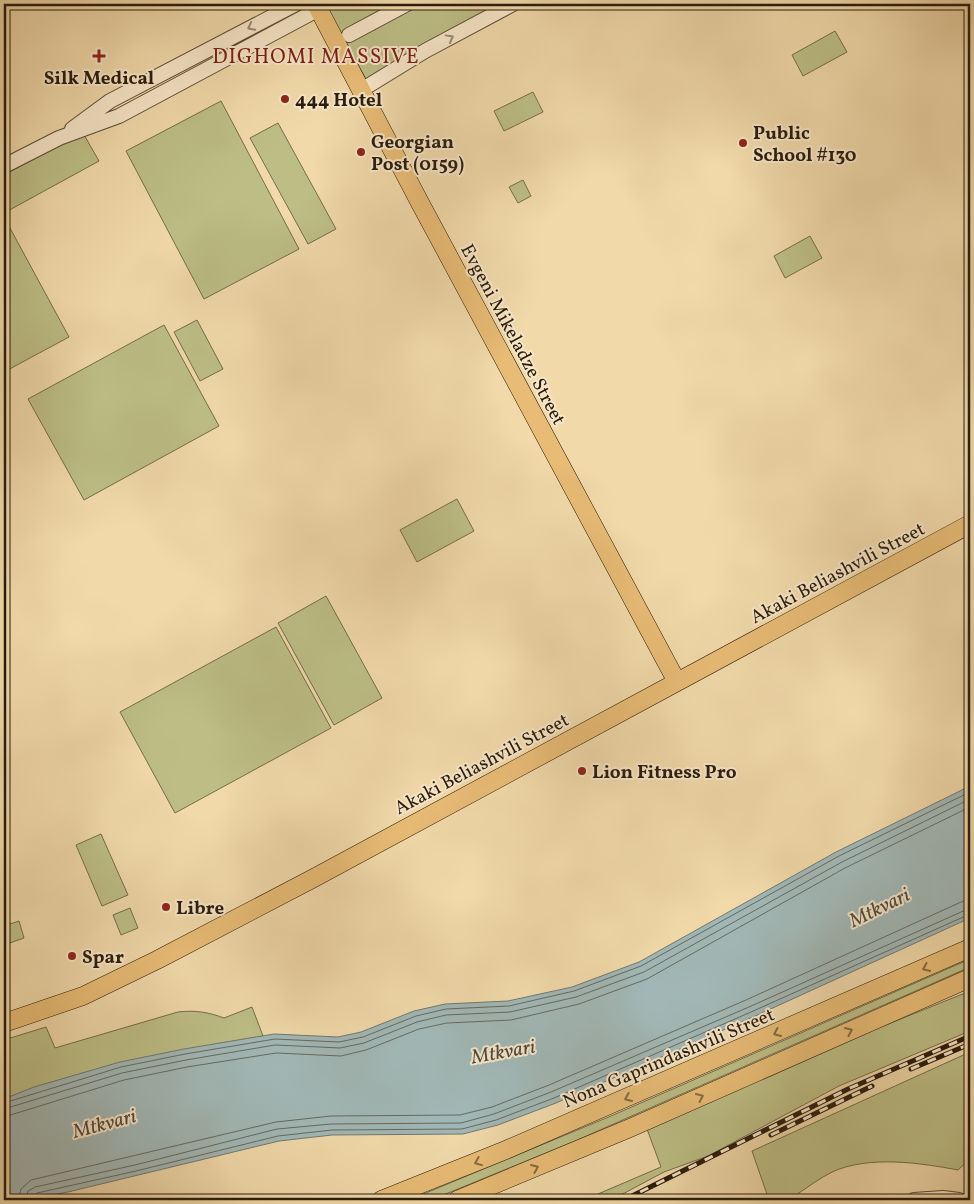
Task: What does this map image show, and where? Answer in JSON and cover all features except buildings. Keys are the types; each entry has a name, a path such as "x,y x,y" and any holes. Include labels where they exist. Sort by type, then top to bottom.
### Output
{"main road":[{"name":"Evgeni Mikeladze Street","path":"318,6 419,202 677,682"},
{"name":"Akaki Beliashvili Street","path":"4,1023 83,996 157,960 970,524"},
{"name":"Nona Gaprindashvili Street","path":"381,1200 508,1150 970,948"},
{"path":"457,1200 630,1128 970,978"}],"street":[{"path":"59,138 100,108 296,4"},
{"path":"349,34 407,4"},
{"path":"362,89 425,51 513,4"},
{"path":"4,166 59,138 99,124 157,96 318,6"},
{"path":"154,78 158,86 157,96"},
{"path":"99,124 96,115 100,108"},
{"path":"914,1200 943,1198 959,1200"}],"green space":[{"path":"325,4 507,4 367,81"},
{"path":"835,31 847,52 803,76 792,55"},
{"path":"533,92 543,112 504,131 494,111"},
{"path":"221,101 299,249 204,299 126,151"},
{"path":"278,123 336,229 308,244 250,138"},
{"path":"83,133 99,161 4,213 4,175"},
{"path":"523,180 531,196 518,203 509,187"},
{"path":"4,217 69,337 4,372"},
{"path":"810,236 822,258 785,278 774,256"},
{"path":"197,320 223,369 200,381 174,332"},
{"path":"164,325 219,426 84,500 28,399"},
{"path":"457,499 474,531 417,562 400,530"},
{"path":"326,596 382,698 334,725 278,623"},
{"path":"276,627 331,728 175,813 120,712"},
{"path":"101,834 128,895 102,906 76,845"},
{"path":"130,908 138,928 121,935 113,915"},
{"path":"19,921 24,938 4,945 4,926"},
{"path":"970,959 970,967 575,1141 431,1200 409,1200 611,1116"},
{"path":"970,991 970,1031 839,1086 708,1156 664,1172 619,1196 604,1200 584,1200 661,1167 647,1129 819,1052"},
{"path":"252,1007 263,1036 164,1054 99,1069 4,1099 4,1040 46,1027 55,1048 178,1012 201,1012 224,1018"},
{"path":"970,1052 970,1159 958,1170 912,1163 878,1162 862,1164 828,1174 796,1195 799,1200 769,1200 752,1151"}],"water":[{"name":"Mtkvari","path":"970,786 970,918 753,1017 556,1103 498,1125 463,1134 332,1135 279,1141 68,1192 24,1200 4,1200 4,1099 34,1087 120,1062 184,1049 274,1034 338,1037 361,1032 414,1011 445,1004 508,1001 572,987 639,962 836,852"}],"railway":[{"path":"624,1200 848,1089 970,1036"},
{"path":"911,1069 970,1044"},
{"path":"771,1135 872,1086"}],"place":[{"name":"Silk Medical","path":"99,56"},
{"name":"444 Hotel","path":"285,99"},
{"name":"Public School #130","path":"743,143"},
{"name":"Georgian Post (0159)","path":"361,152"},
{"name":"Lion Fitness Pro","path":"582,771"},
{"name":"Libre","path":"166,907"},
{"name":"Spar","path":"72,956"}],"district":[{"name":"DIGHOMI MASSIVE","path":"316,56"}]}
